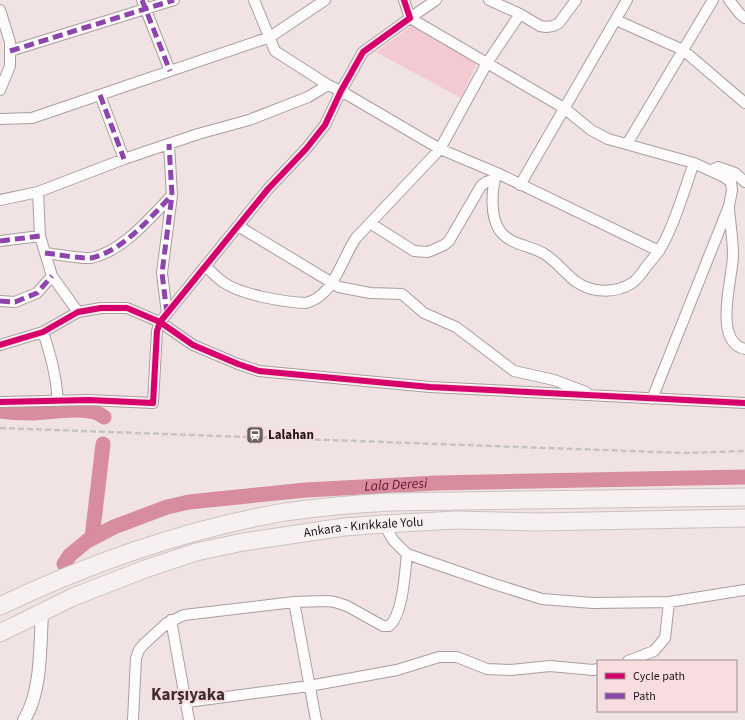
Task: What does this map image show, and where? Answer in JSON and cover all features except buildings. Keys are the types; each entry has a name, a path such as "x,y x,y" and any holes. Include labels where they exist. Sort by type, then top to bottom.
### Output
{"highway":[{"name":"Ankara - Kırıkkale Yolu","path":"0,606 38,588 140,549 210,528 285,512 391,502 745,497"},
{"name":"Ankara - Kırıkkale Yolu","path":"0,633 73,597 145,570 196,552 243,542 344,527 456,520 537,522 745,518"}],"street":[{"path":"10,51 144,4 174,0"},
{"path":"254,0 275,51 328,85 341,91 440,149 659,251"},
{"path":"0,119 32,118 270,37 325,0"},
{"path":"404,0 410,18 564,108 591,130 608,139 694,163 712,170 731,182 732,190 729,206 652,399"},
{"path":"0,402 90,400 153,403 157,331 160,322 268,189 306,149 325,125 341,91 363,52 436,0"},
{"path":"489,0 520,14 540,26 546,27 554,26 560,23 576,0"},
{"path":"520,185 627,0"},
{"path":"627,144 714,0"},
{"path":"729,0 745,18"},
{"path":"144,4 170,71"},
{"path":"0,10 10,42 10,66 0,90"},
{"path":"205,266 223,282 243,292 254,295 299,303 306,303 322,296 332,283 350,247 370,223 440,149 487,63 520,14"},
{"path":"616,20 683,50 745,104"},
{"path":"0,200 38,192 124,159 198,134 249,120 308,97 328,85"},
{"path":"100,95 124,159"},
{"path":"167,314 162,273 172,195 169,144"},
{"path":"496,176 492,199 495,219 500,230 507,238 515,243 525,245 544,253 582,285 603,291 623,287 638,277 659,251 668,233 694,163"},
{"path":"712,170 718,166 735,173 745,182"},
{"path":"370,223 414,251 427,252 439,248 449,241 481,186 496,176"},
{"path":"38,192 40,236 52,276 78,312"},
{"path":"45,253 90,258 117,247 143,225 172,195"},
{"path":"729,206 733,256 728,295 727,328 735,344 745,349"},
{"path":"238,226 339,287 370,293 402,294 424,313 456,326 514,371 554,380 595,396"},
{"path":"0,242 40,236"},
{"path":"0,301 15,302 37,293 52,276"},
{"path":"0,345 43,332 78,312 100,308 127,308 160,322 193,345 259,371 430,387 745,403"},
{"path":"43,332 53,360 58,401"},
{"path":"384,524 393,540 407,554 542,599 593,603 669,602 745,590"},
{"path":"132,720 138,654 144,644 171,620 184,615 294,602 320,601 335,602 347,606 383,626 389,626 392,623 401,602 407,554"},
{"path":"294,602 316,720"},
{"path":"631,660 654,651 665,638 669,602"},
{"path":"25,720 37,691 42,612"},
{"path":"171,620 187,702 189,720"},
{"path":"187,702 309,686 397,670 439,657 457,657 487,669 511,670 550,666 597,669"}],"shaded area":[{"path":"413,25 477,63 461,98 376,52"}],"waterway":[{"path":"0,411 13,413 34,413 81,410 98,413 104,417"},
{"path":"92,538 103,444"},
{"name":"Lala Deresi","path":"64,564 70,555 87,541 114,527 167,507 189,502 306,490 436,483 745,477"}],"railway":[{"path":"0,428 684,453 745,451"}],"marked path":[{"path":"142,0 170,71"},
{"path":"10,51 174,0"},
{"path":"100,95 124,159"},
{"path":"167,314 162,273 172,195 169,144"},
{"path":"45,253 87,258 103,254 125,241 172,195"},
{"path":"0,241 40,236"},
{"path":"0,301 15,302 37,293 52,276"}],"cycle path":[{"path":"0,402 89,400 153,403 157,331 160,322 268,189 306,149 325,125 341,91 363,52 410,18 404,0"},
{"path":"0,345 43,332 78,312 101,308 127,308 160,322 193,345 259,371 430,387 745,403"}],"place":[{"name":"Lalahan","path":"255,435"}],"district":[{"name":"Karşıyaka","path":"188,695"}]}
